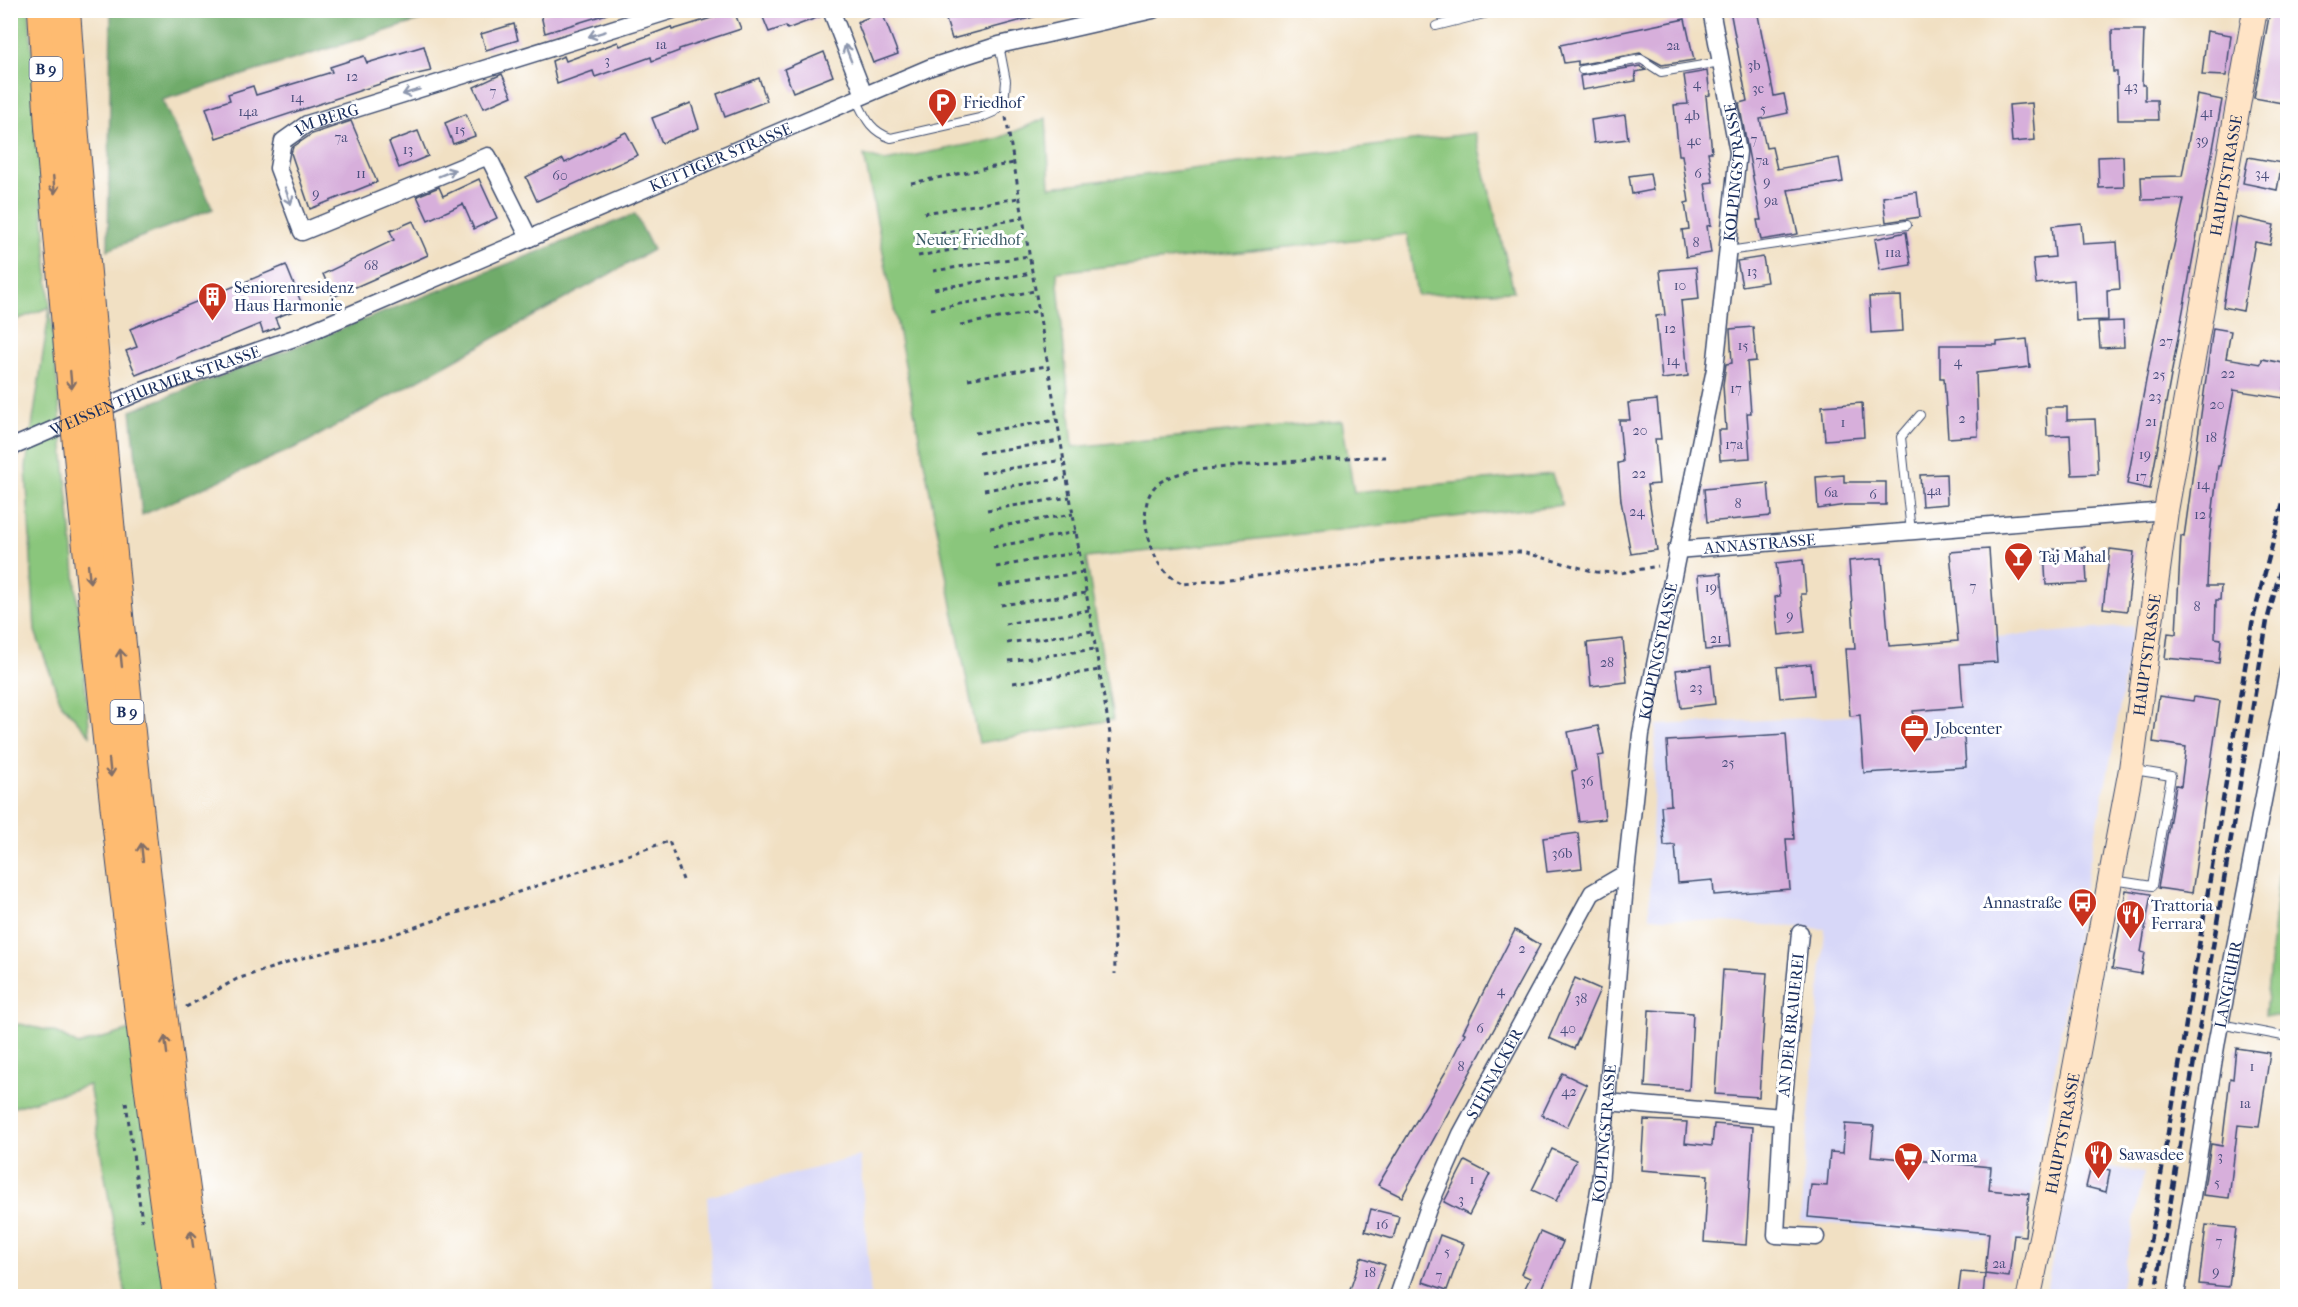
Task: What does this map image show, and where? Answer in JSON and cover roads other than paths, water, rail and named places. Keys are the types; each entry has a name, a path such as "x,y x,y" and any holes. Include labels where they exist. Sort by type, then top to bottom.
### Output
{"highway":[{"name":"B 9","path":"43,10 61,126 105,500 144,871 200,1296"},
{"name":"B 9","path":"65,10 61,126 81,495 120,852 178,1296"}],"main road":[{"name":"HAUPTSTRASSE","path":"2029,1296 2084,1056 2130,769 2166,511 2255,10"}],"street":[{"name":"IM BERG","path":"529,238 488,156 302,232 278,168 283,141 308,124 673,10"},
{"path":"831,10 860,97"},
{"name":"KETTIGER STRASSE","path":"300,336 931,67 999,45 1153,10"},
{"name":"KOLPINGSTRASSE","path":"1581,1296 1600,1184 1626,873 1641,734 1675,556 1715,369 1728,251 1738,152 1711,10"},
{"name":"WEISSENTHURMER STRASSE","path":"10,448 142,391 300,336"},
{"name":"ANNASTRASSE","path":"1675,556 1911,532 2166,511"},
{"name":"LANGFUHR","path":"2176,1296 2220,1024 2288,671"},
{"name":"STEINACKER","path":"1398,1296 1428,1209 1461,1134 1592,893 1626,873"},
{"name":"AN DER BRAUEREI","path":"1800,933 1782,1117 1776,1235 1816,1237"},
{"name":"AN DER BRAUEREI","path":"1607,1102 1782,1117"}],"lane":[{"path":"1436,26 1500,10"},
{"path":"860,97 867,121 877,133 891,138 980,118 994,112 1004,103 1006,81 999,45"},
{"path":"1582,70 1641,59 1661,72 1721,62"},
{"path":"1728,251 1907,225"},
{"path":"1911,532 1901,437 1920,415"},
{"path":"2111,879 2152,886 2170,776 2130,769"},
{"path":"2220,1024 2288,1037"}],"railway":[{"path":"2141,1296 2253,619 2288,483"},
{"path":"2155,1296 2267,621 2288,541"}],"place":[{"name":"Friedhof","path":"942,128"},
{"name":"Seniorenresidenz Haus Harmonie","path":"213,322"},
{"name":"Taj Mahal","path":"2018,582"},
{"name":"Jobcenter","path":"1914,754"},
{"name":"Annastraße","path":"2083,928"},
{"name":"Trattoria Ferrara","path":"2130,940"},
{"name":"Sawasdee","path":"2098,1180"},
{"name":"Norma","path":"1909,1182"}],"park label":[{"name":"Neuer Friedhof","path":"968,239"}]}
